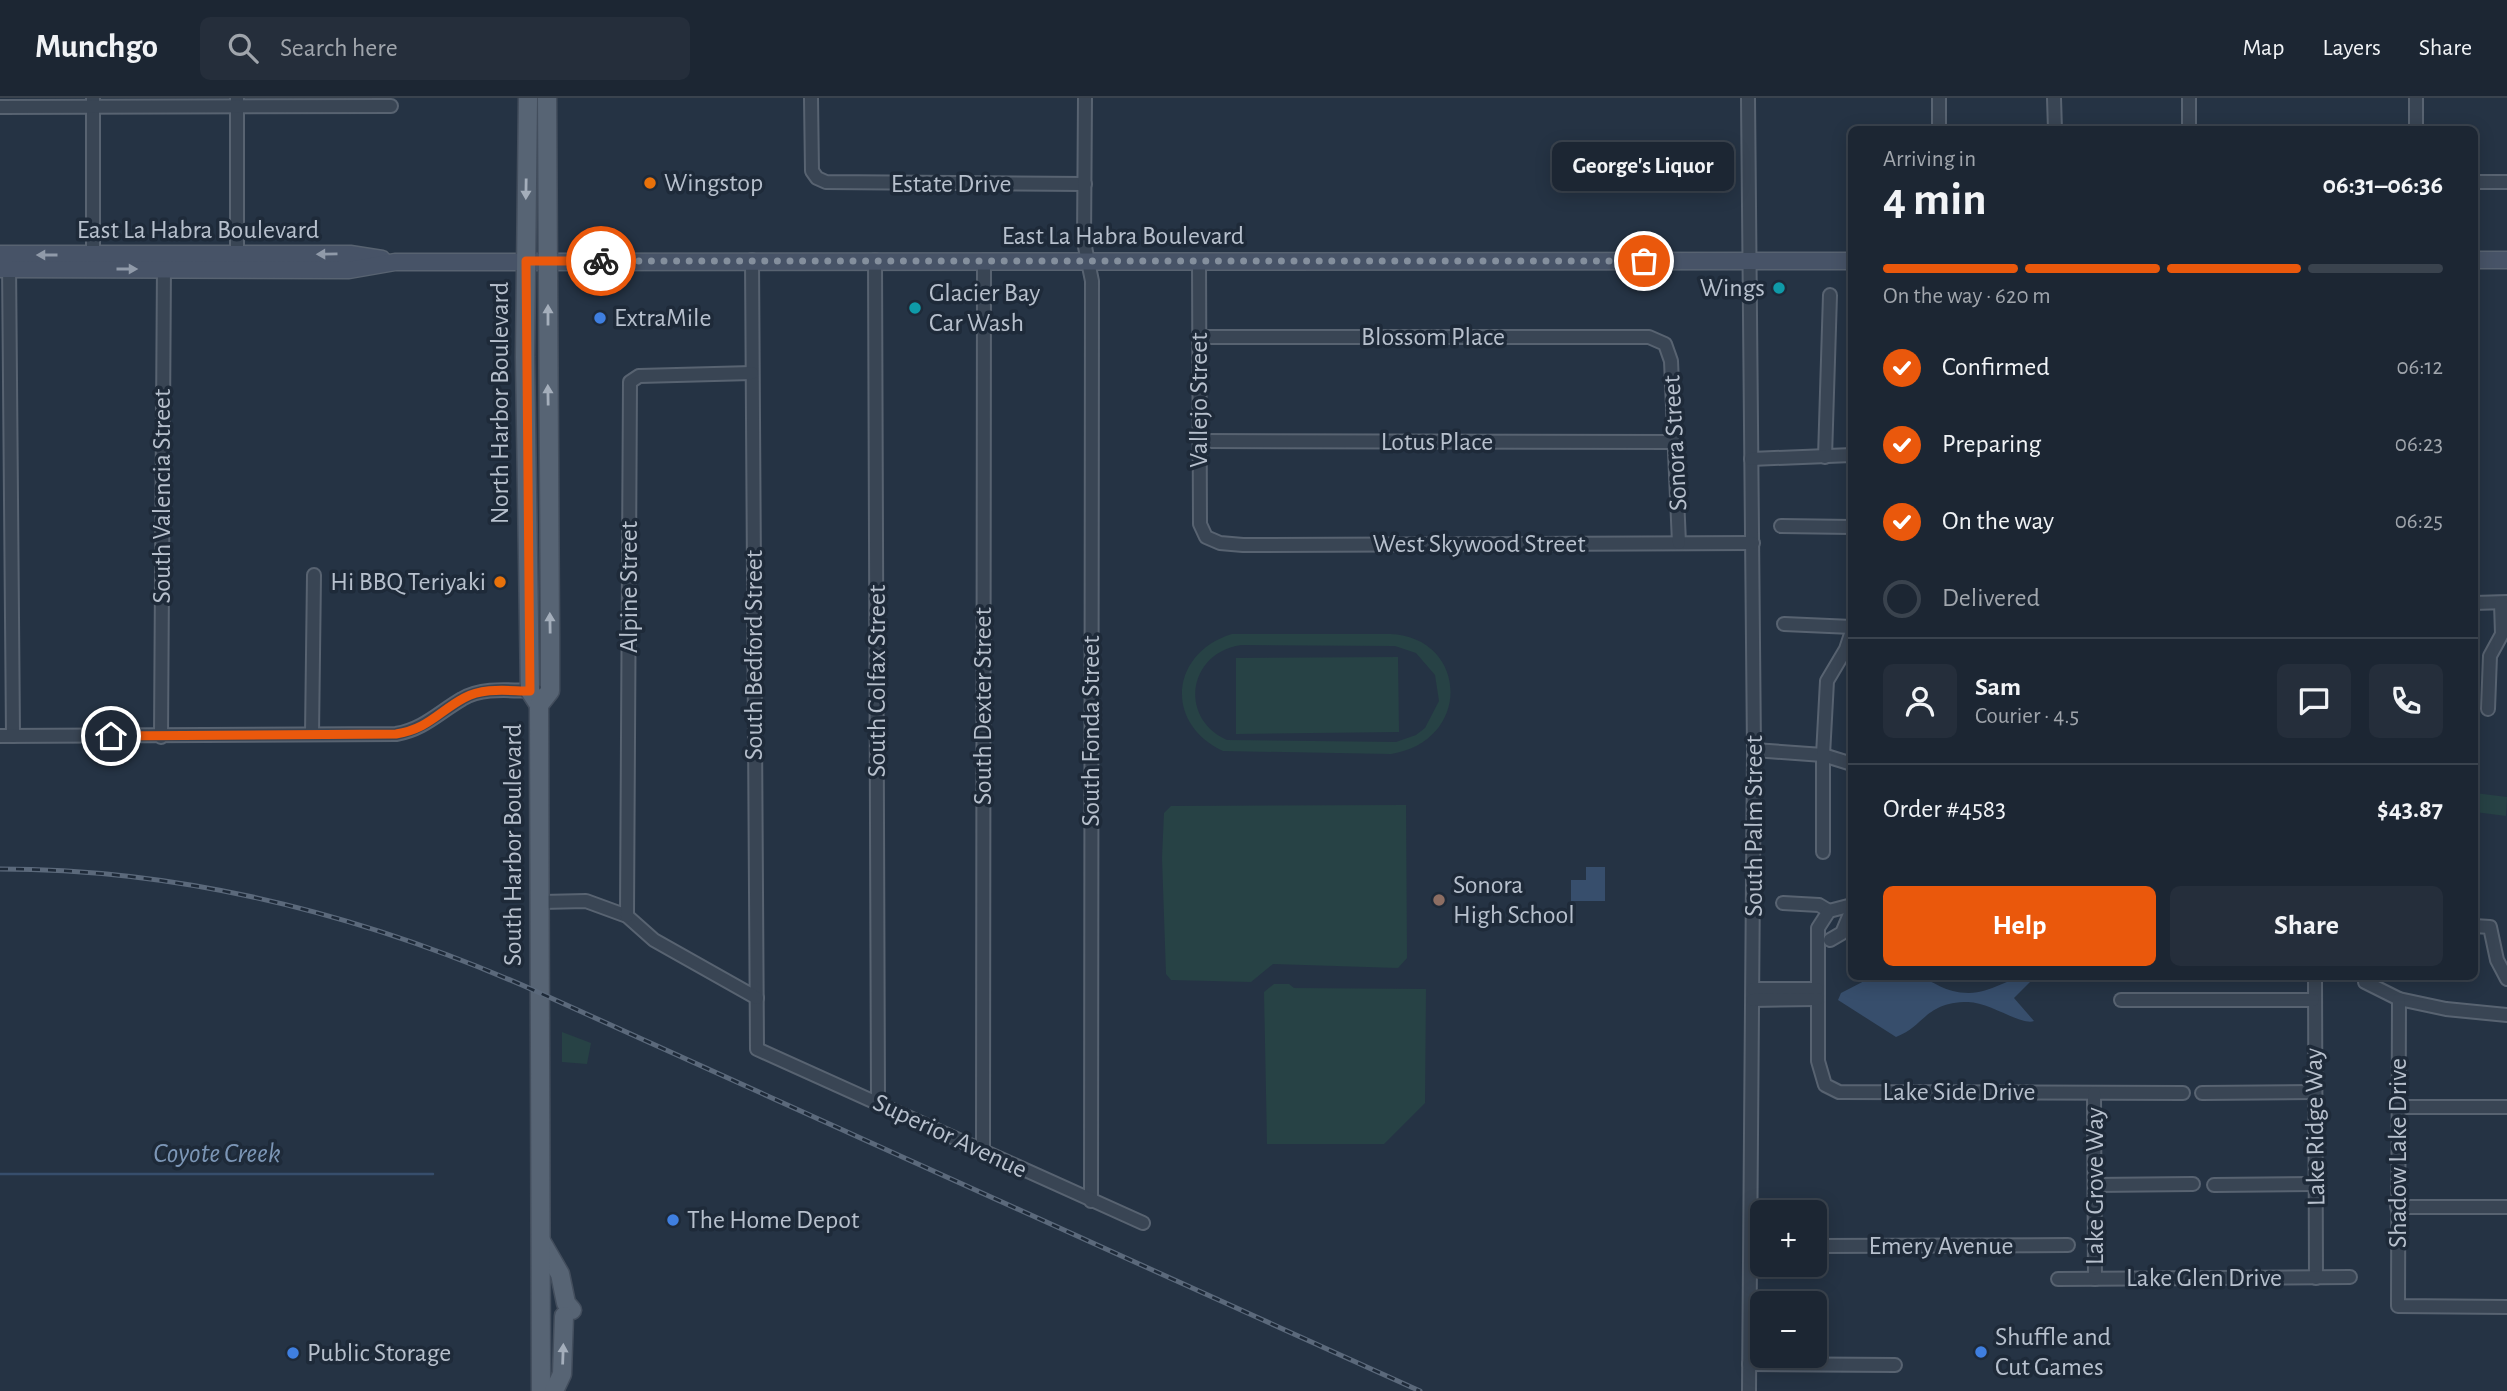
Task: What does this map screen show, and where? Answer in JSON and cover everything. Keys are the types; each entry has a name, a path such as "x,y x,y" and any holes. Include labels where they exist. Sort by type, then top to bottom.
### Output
{"main road":[{"name":"North Harbor Boulevard","path":"528,98 526,261 540,696"},
{"name":"North Harbor Boulevard","path":"547,98 547,261"},
{"name":"East La Habra Boulevard","path":"5,262 237,262 350,254 394,262 1848,261"},
{"name":"East La Habra Boulevard","path":"5,262 93,255 164,263"},
{"path":"2478,260 2507,260"},
{"name":"South Harbor Boulevard","path":"541,1391 540,696 547,261"},
{"path":"540,1239 560,1274 568,1313 562,1374 554,1391"}],"street":[{"name":"Estate Drive","path":"811,98 811,164 817,178 836,183 1085,184"},
{"name":"South Fonda Street","path":"1085,98 1084,242 1092,281 1091,1201"},
{"name":"South Palm Street","path":"1748,98 1755,1200"},
{"path":"1939,98 1939,126"},
{"path":"2054,98 2054,126"},
{"path":"2189,98 2189,126"},
{"path":"2416,98 2416,126"},
{"path":"93,102 93,255"},
{"path":"0,107 93,102 391,106"},
{"path":"237,102 237,262"},
{"path":"2478,182 2507,182"},
{"name":"South Bedford Street","path":"752,260 757,1049"},
{"name":"South Colfax Street","path":"875,260 878,1102"},
{"name":"South Dexter Street","path":"983,1151 984,260"},
{"name":"Vallejo Street","path":"1199,261 1200,524 1206,537"},
{"path":"5,262 6,736 161,737 411,732 439,717 463,698 481,691 540,696"},
{"name":"South Valencia Street","path":"161,737 164,263"},
{"path":"1825,457 1830,295"},
{"name":"Blossom Place","path":"1199,337 1649,337 1665,344"},
{"name":"Sonora Street","path":"1665,344 1671,361 1679,543"},
{"name":"Alpine Street","path":"627,916 630,382 639,376 752,373"},
{"name":"Lotus Place","path":"1199,442 1676,442"},
{"path":"1751,459 1848,456"},
{"path":"1781,526 1848,527"},
{"name":"West Skywood Street","path":"1206,537 1220,544 1243,545 1753,543"},
{"path":"312,734 314,576"},
{"path":"2478,603 2504,603 2502,634 2490,656 2488,709"},
{"path":"1784,624 1848,629"},
{"path":"1823,852 1823,755 1827,681 1848,642"},
{"path":"1754,750 1823,755 1848,763"},
{"path":"542,902 586,901 627,916 654,940 757,998"},
{"path":"1783,903 1819,905 1829,911 1848,908"},
{"path":"1753,995 1817,994 1818,928 1829,911"},
{"path":"1830,940 1842,933 1848,917"},
{"path":"2478,926 2490,928 2497,960 2507,979"},
{"name":"Lake Ridge Way","path":"2315,980 2316,1278"},
{"path":"2367,980 2399,999 2446,1009 2507,1015"},
{"name":"Lake Side Drive","path":"1817,994 1818,1061 1825,1084 1839,1091 2183,1093"},
{"name":"Shadow Lake Drive","path":"2399,999 2398,1306 2507,1307"},
{"path":"2121,1000 2314,1000"},
{"name":"Superior Avenue","path":"757,1049 1143,1223"},
{"path":"2202,1093 2314,1092"},
{"name":"Lake Grove Way","path":"2094,1093 2095,1279"},
{"path":"2397,1107 2507,1107"},
{"path":"2095,1185 2193,1184"},
{"path":"2214,1185 2315,1184"},
{"path":"2397,1207 2507,1207"},
{"name":"Emery Avenue","path":"1827,1247 2068,1245"},
{"name":"South Palm Street","path":"1749,1391 1754,1277"},
{"name":"Lake Glen Drive","path":"2058,1279 2350,1278"},
{"path":"1749,1364 1895,1366"}],"green space":[{"path":"1232,634 1390,634 1416,639 1435,652 1446,670 1450,690 1447,711 1436,730 1418,745 1391,754 1223,751 1204,739 1191,724 1184,707 1182,690 1186,672 1196,656 1211,643","holes":["1241,645 1395,646 1416,653 1435,675 1439,701 1425,728 1416,735 1396,742 1227,740 1211,730 1201,717 1196,702 1200,673 1210,660 1223,650"]},
{"path":"1398,657 1399,732 1236,734 1236,658"},
{"path":"2478,793 2507,797 2506,816 2478,812"},
{"path":"1406,805 1407,958 1398,968 1273,964 1251,982 1171,980 1166,974 1162,858 1164,813 1171,806"},
{"path":"1274,984 1289,984 1294,988 1426,989 1425,1103 1384,1144 1267,1144 1264,992"},
{"path":"562,1032 591,1043 587,1064 562,1062"}],"water":[{"path":"1586,867 1605,867 1605,901 1571,901 1571,880 1586,880"},
{"path":"1866,980 1927,980 1953,991 1969,993 2013,980 2032,980 2014,998 2034,1021 2022,1020 1976,1003 1954,1003 1934,1010 1896,1037 1838,1000 1841,993"}],"waterway":[{"name":"Coyote Creek","path":"0,1174 433,1174"}],"railway":[{"path":"0,869 70,871 208,888 344,920 476,966 1420,1391"}],"way so far":[{"path":"601,261 1644,261"}],"place":[{"name":"Wingstop","path":"650,183"},
{"name":"George's Liquor","path":"1644,261"},
{"name":"Wings","path":"1779,288"},
{"name":"Glacier Bay Car Wash","path":"915,308"},
{"name":"ExtraMile","path":"600,318"},
{"name":"Hi BBQ Teriyaki","path":"500,582"},
{"name":"Sonora High School","path":"1439,900"},
{"name":"The Home Depot","path":"673,1220"},
{"name":"Shuffle and Cut Games","path":"1981,1352"},
{"name":"Public Storage","path":"293,1353"}],"route":[{"path":"111,736 396,734 425,726 463,698 481,691 530,691 526,261 601,261"}]}
